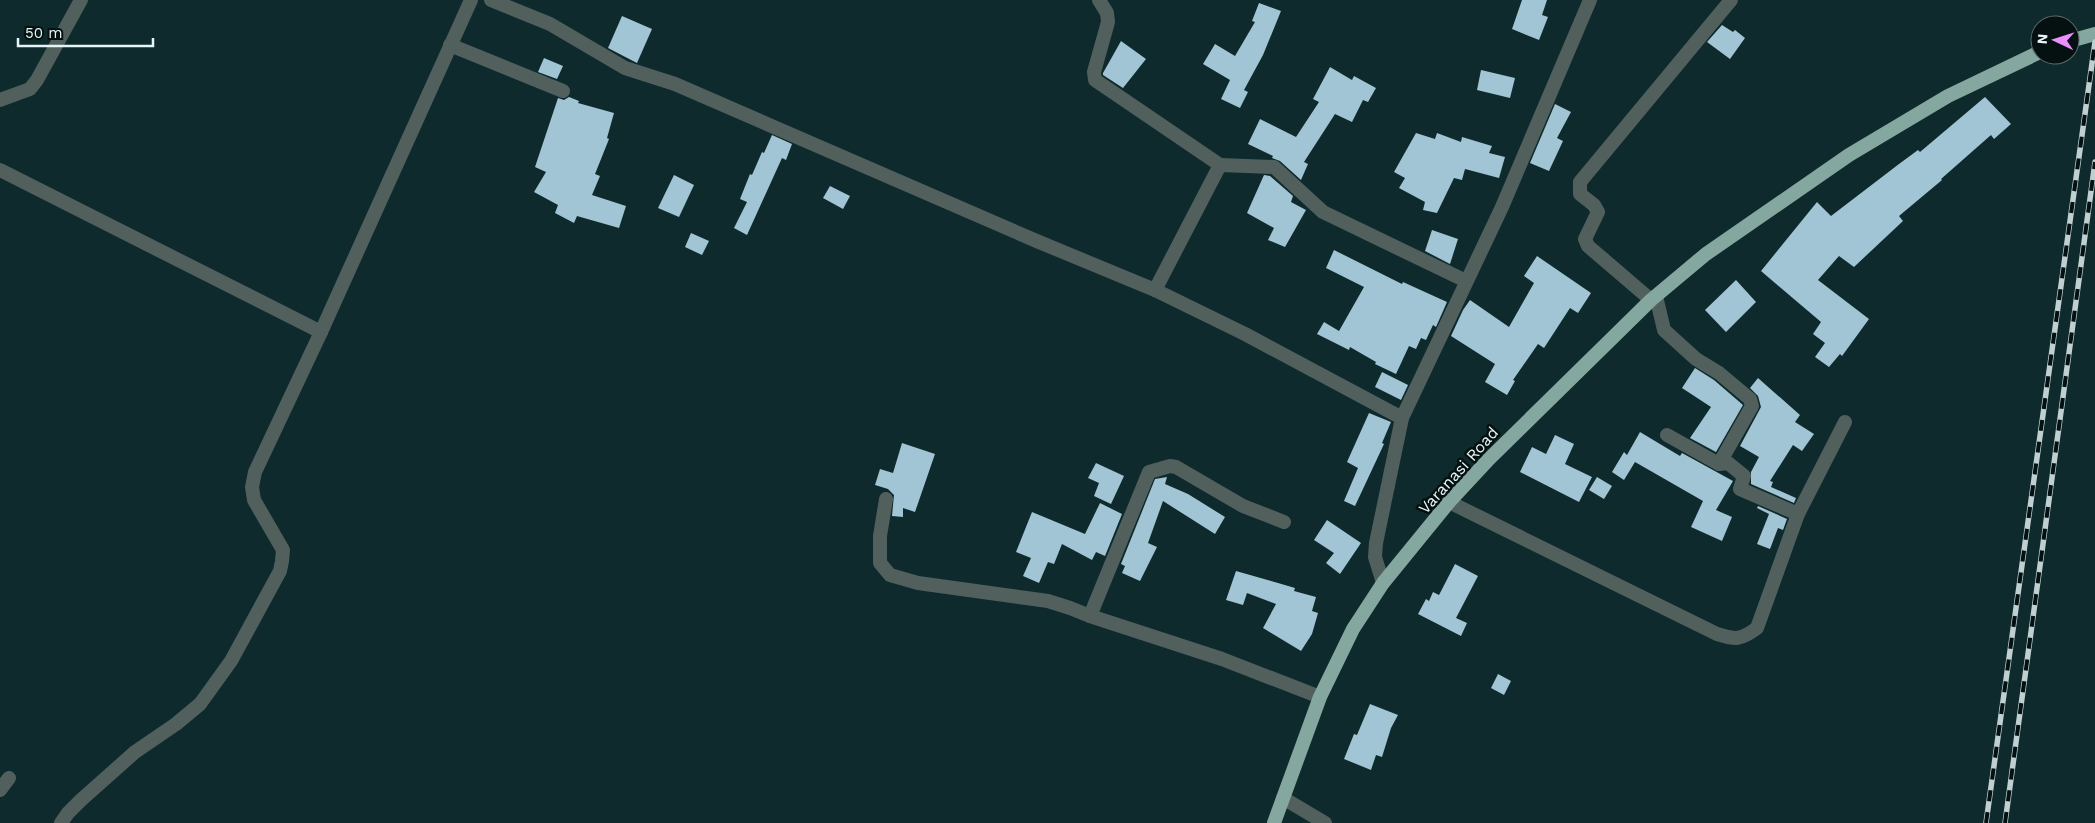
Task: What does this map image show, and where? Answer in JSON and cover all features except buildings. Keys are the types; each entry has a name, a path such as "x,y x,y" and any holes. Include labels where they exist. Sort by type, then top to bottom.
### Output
{"highway":[{"path":"2080,38 2095,34"},
{"name":"Varanasi Road","path":"1274,823 1320,697 1353,629 1384,583 1449,502 1489,459 1654,298 1706,254 1849,154 1926,108 2030,57"}],"street":[{"path":"0,100 30,89 37,80 81,0"},
{"path":"62,823 68,813 81,800 135,752 176,724 200,704 231,661 280,571 283,550 254,500 252,487 255,472 321,332 471,0"},
{"path":"491,0 550,24 625,68 675,84 1038,242 1155,290 1245,334 1402,418"},
{"path":"1099,0 1107,14 1108,22 1094,72 1095,80 1220,164 1274,168 1323,212 1466,281"},
{"path":"1384,583 1375,558 1376,543 1402,418 1502,207 1590,0"},
{"path":"1719,464 1752,406 1750,399 1719,373 1696,359 1664,330 1654,298 1588,246 1585,239 1598,212 1594,205 1580,194 1580,182 1731,0"},
{"path":"450,45 563,91"},
{"path":"1155,290 1220,164"},
{"path":"0,170 321,332"},
{"path":"1449,502 1717,634 1730,638 1744,637 1757,628 1798,514 1845,422"},
{"path":"1667,435 1719,464 1728,464 1744,476 1740,489 1798,514"},
{"path":"1090,616 1149,472 1170,466 1176,468 1243,506 1284,522"},
{"path":"886,499 880,536 880,563 890,575 918,583 1048,601 1222,659 1320,697"},
{"path":"0,790 9,778"},
{"path":"1283,798 1325,823"}],"railway":[{"path":"1986,823 2095,42"},
{"path":"2005,823 2095,162"}]}
